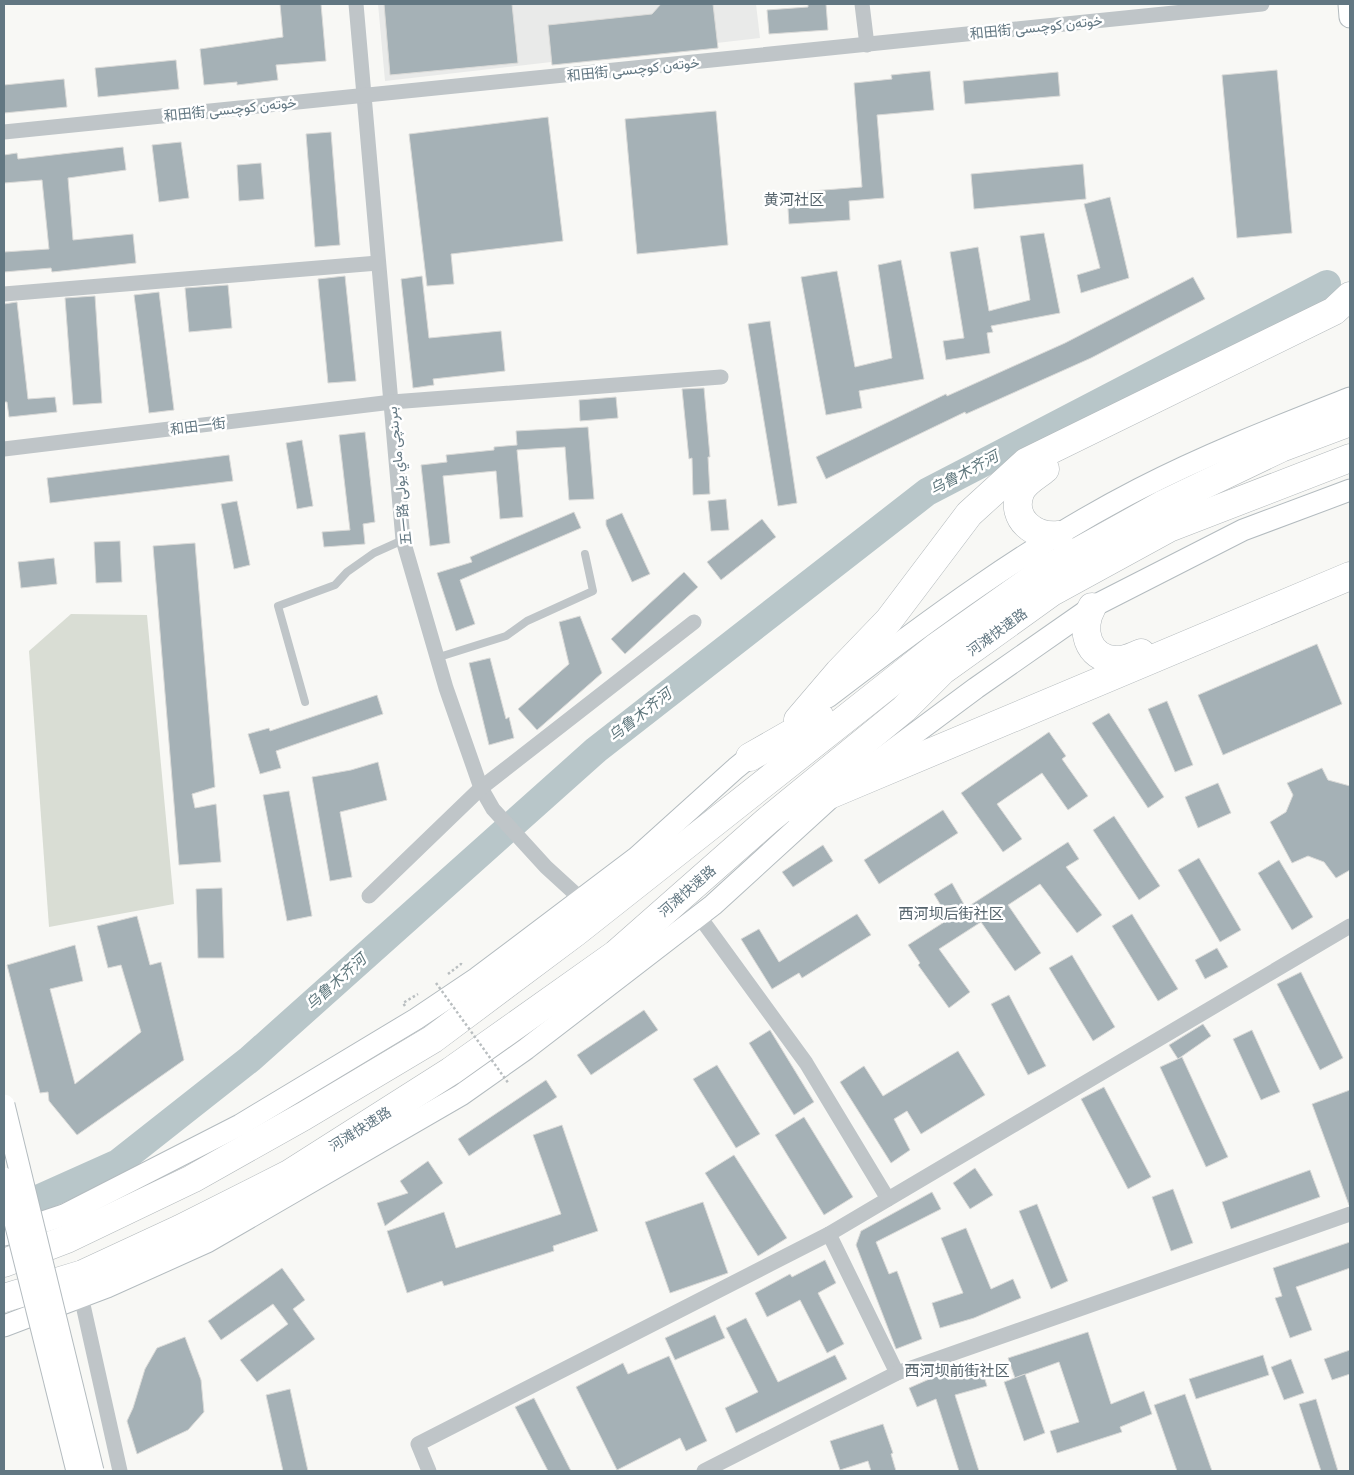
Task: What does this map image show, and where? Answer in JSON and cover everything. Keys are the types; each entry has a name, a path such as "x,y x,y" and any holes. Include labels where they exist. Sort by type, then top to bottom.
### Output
{"highway":[{"path":"798,720 839,672 889,620 970,514 1026,462 1334,311 1350,296"},
{"path":"1059,534 1049,536 1030,529 1024,522 1018,503 1025,484 1062,456 1324,331 1337,326 1350,326"},
{"name":"河滩快速路","path":"4,1263 66,1239 192,1179 304,1116 433,1039 576,932 917,662 1045,570 1162,505 1281,448 1350,422"},
{"name":"河滩快速路","path":"4,1298 83,1274 180,1230 289,1174 451,1071 616,954 767,821 904,709 942,671 1052,592 1169,528 1350,458"},
{"path":"1092,608 1085,626 1090,646 1106,658 1127,659 1350,565"},
{"path":"767,821 1350,576"},
{"path":"750,757 917,662"}],"street":[{"name":"五一路 بىرىنچى ماي يولى","path":"356,4 403,540 436,658 481,788 493,809 546,867 581,899"},
{"path":"862,4 867,45"},
{"name":"和田街 خوتەن كوچىسى","path":"4,132 1262,4"},
{"path":"1349,4 1350,18"},
{"path":"4,294 378,263"},
{"name":"和田一街","path":"4,449 392,402 722,377"},
{"path":"4,1235 64,1215 240,1125 416,1019 477,978 636,858 750,757 931,618 1059,534 1139,489 1272,429 1350,398"},
{"path":"4,1326 107,1287 206,1242 461,1095 526,1049 699,916 837,791 976,688 1092,608 1243,530 1350,490"},
{"path":"369,896 481,788 694,622"},
{"path":"699,916 806,1063 888,1199"},
{"path":"429,1471 418,1444 829,1234 1350,926"},
{"path":"4,1105 93,1471"},
{"path":"4,1178 76,1471"},
{"path":"704,1471 897,1373 1350,1214"},
{"path":"829,1234 897,1373"},
{"path":"81,1296 120,1471"}],"lane":[{"path":"305,702 278,606 335,585 347,572 374,552 403,540"},
{"path":"436,658 506,636 527,621 593,590 585,554"}],"path":[{"path":"436,983 510,1084"}],"shaded area":[{"path":"378,4 756,4 760,38 385,81"},
{"path":"71,614 147,615 174,904 49,927 29,651"}],"building":[{"path":"280,4 321,4 326,61 276,65 278,80 237,85 237,82 204,85 200,49 283,37"},
{"path":"384,4 512,4 518,63 390,75"},
{"path":"661,4 713,4 718,48 552,65 548,25 652,14"},
{"path":"808,4 826,4 828,30 769,34 767,10 808,7"},
{"path":"176,60 179,89 98,97 95,68"},
{"path":"1277,70 1292,233 1237,238 1222,75"},
{"path":"930,71 934,110 877,115 884,198 849,201 850,220 789,224 787,193 862,187 854,83 892,79 891,75"},
{"path":"1058,72 1060,96 965,104 963,81"},
{"path":"64,79 67,107 4,113 4,85"},
{"path":"716,111 728,245 637,254 625,119"},
{"path":"548,117 563,241 451,254 454,284 427,286 409,134"},
{"path":"331,132 340,245 315,247 306,134"},
{"path":"181,142 189,198 159,202 152,145"},
{"path":"123,147 126,170 68,178 73,240 133,234 136,263 52,272 51,268 4,272 4,252 49,249 42,180 4,183 4,155 17,153 18,159"},
{"path":"261,163 264,199 239,201 237,165"},
{"path":"1083,164 1086,199 974,209 971,174"},
{"path":"1110,197 1129,278 1081,293 1077,275 1100,268 1084,204"},
{"path":"1044,233 1060,313 991,326 993,332 987,333 990,353 946,360 943,341 964,338 950,252 978,247 989,311 1030,300 1020,236"},
{"path":"901,260 924,379 859,391 862,408 826,415 801,277 837,271 855,367 892,358 878,265"},
{"path":"345,276 356,381 328,383 318,279"},
{"path":"422,276 429,338 501,331 505,371 433,379 434,385 413,388 401,279"},
{"path":"1193,277 1205,299 1091,358 966,414 965,412 826,479 816,457 946,394 947,396 1065,343"},
{"path":"228,285 232,328 189,332 185,288"},
{"path":"159,292 174,410 149,413 134,295"},
{"path":"95,296 102,403 73,405 65,298"},
{"path":"17,302 28,399 55,397 57,412 9,417 7,402 4,402 4,304"},
{"path":"770,321 797,503 778,506 748,324"},
{"path":"704,388 710,457 708,457 710,494 693,495 692,458 689,459 682,389"},
{"path":"616,397 618,418 580,421 579,400"},
{"path":"588,427 594,499 569,500 565,447 517,450 523,517 500,519 496,471 443,476 450,543 430,546 421,465 447,462 446,455 494,450 494,447 517,445 516,431"},
{"path":"365,432 375,522 363,524 365,544 324,547 322,532 350,530 339,435"},
{"path":"302,440 313,506 297,509 286,443"},
{"path":"229,455 233,481 50,503 47,478"},
{"path":"726,499 729,530 711,531 708,501"},
{"path":"237,501 250,565 234,569 221,504"},
{"path":"574,512 581,528 460,580 475,624 456,631 437,573 472,562 470,557"},
{"path":"622,513 650,574 632,582 606,525 606,520"},
{"path":"762,519 776,537 721,580 707,562"},
{"path":"120,541 122,582 96,583 94,542"},
{"path":"195,543 215,787 192,794 195,808 216,804 221,862 179,865 153,546"},
{"path":"54,558 57,584 21,588 18,562"},
{"path":"684,572 698,587 625,654 611,639"},
{"path":"580,616 602,673 537,730 518,709 569,664 559,622"},
{"path":"1317,644 1342,704 1223,755 1198,695"},
{"path":"490,658 506,719 509,717 514,738 489,745 469,663"},
{"path":"377,695 383,714 276,751 281,768 260,774 248,734 269,728 270,731"},
{"path":"1167,701 1193,765 1175,772 1148,709"},
{"path":"1109,713 1164,797 1148,808 1092,723"},
{"path":"1049,732 1066,756 1062,759 1088,796 1068,810 1042,773 997,804 1022,839 1003,852 961,793"},
{"path":"378,762 387,800 340,812 352,877 330,881 312,777 351,770"},
{"path":"1322,768 1328,780 1350,786 1350,870 1336,878 1324,862 1308,856 1292,863 1270,822 1286,812 1293,795 1287,783"},
{"path":"1218,783 1231,813 1198,828 1185,797"},
{"path":"289,791 312,916 287,921 263,795"},
{"path":"943,810 958,833 879,884 864,860"},
{"path":"1114,816 1160,886 1139,900 1093,830"},
{"path":"1068,842 1079,859 1066,867 1102,915 1077,933 1040,884 1008,905 1041,953 1015,971 981,922 939,949 970,992 949,1008 918,965 920,963 908,945 949,919 934,894 952,883 966,908"},
{"path":"823,845 833,861 793,887 782,872"},
{"path":"1199,858 1241,930 1220,942 1178,870"},
{"path":"1279,860 1313,917 1292,930 1258,873"},
{"path":"222,888 224,958 198,958 196,889"},
{"path":"857,914 871,935 802,978 799,973 772,989 741,939 759,929 779,962"},
{"path":"1132,914 1178,989 1158,1001 1112,926"},
{"path":"137,916 150,965 161,962 184,1060 77,1135 49,1101 48,1092 40,1093 7,965 75,945 83,981 50,989 75,1084 141,1032 121,965 108,968 97,926"},
{"path":"1217,948 1228,967 1205,979 1195,960"},
{"path":"1072,955 1115,1027 1093,1041 1049,968"},
{"path":"1301,972 1343,1058 1320,1070 1277,984"},
{"path":"1009,995 1046,1066 1028,1075 991,1004"},
{"path":"644,1010 658,1030 591,1075 577,1055"},
{"path":"1203,1024 1211,1036 1178,1059 1169,1045"},
{"path":"770,1030 814,1102 794,1115 749,1043"},
{"path":"1252,1030 1280,1092 1261,1100 1233,1039"},
{"path":"958,1051 985,1095 921,1134 907,1111 894,1119 910,1150 891,1163 840,1082 864,1066 883,1096"},
{"path":"1182,1057 1228,1157 1206,1167 1160,1067"},
{"path":"717,1065 760,1134 736,1148 693,1079"},
{"path":"546,1080 557,1097 469,1156 458,1139"},
{"path":"1104,1087 1151,1177 1128,1189 1081,1099"},
{"path":"1350,1090 1350,1205 1349,1205 1312,1104"},
{"path":"804,1117 853,1197 824,1215 775,1135"},
{"path":"562,1125 598,1231 553,1246 554,1251 444,1286 442,1281 407,1293 387,1231 444,1212 456,1248 561,1214 533,1135"},
{"path":"734,1155 787,1238 758,1256 705,1173"},
{"path":"428,1161 443,1183 385,1226 377,1203 408,1193 400,1181"},
{"path":"975,1168 993,1195 970,1209 953,1183"},
{"path":"1310,1170 1320,1197 1231,1229 1222,1202"},
{"path":"1173,1189 1193,1243 1171,1251 1152,1197"},
{"path":"932,1192 941,1209 876,1242 889,1274 897,1271 922,1339 896,1349 856,1245 861,1231"},
{"path":"703,1202 728,1273 670,1293 645,1222"},
{"path":"1037,1204 1068,1281 1051,1289 1019,1211"},
{"path":"966,1228 991,1289 1013,1279 1021,1298 974,1318 940,1328 932,1303 963,1293 941,1238"},
{"path":"1350,1242 1350,1268 1296,1287 1312,1330 1290,1338 1275,1298 1282,1296 1273,1268"},
{"path":"825,1260 836,1283 818,1293 844,1344 827,1353 800,1300 767,1317 755,1293 790,1274 792,1277"},
{"path":"282,1268 305,1300 293,1309 315,1339 257,1382 240,1360 288,1324 273,1304 221,1340 208,1321"},
{"path":"715,1315 725,1338 675,1360 665,1338"},
{"path":"746,1318 778,1382 835,1355 847,1379 736,1433 725,1408 758,1392 726,1328"},
{"path":"1088,1332 1111,1404 1144,1391 1152,1414 1120,1427 1122,1432 1057,1453 1050,1431 1079,1422 1059,1362 1015,1378 1008,1358"},
{"path":"185,1337 201,1380 204,1412 188,1430 137,1454 127,1421 145,1369 157,1348"},
{"path":"1350,1350 1350,1374 1332,1380 1324,1359"},
{"path":"1263,1355 1269,1375 1196,1399 1189,1379"},
{"path":"669,1356 707,1441 686,1451 680,1438 617,1470 576,1387 623,1363 628,1374"},
{"path":"1291,1359 1304,1393 1284,1400 1271,1367"},
{"path":"980,1364 987,1386 955,1395 979,1471 959,1471 936,1399 917,1407 909,1388 934,1377"},
{"path":"1025,1374 1045,1433 1024,1441 1004,1382"},
{"path":"290,1389 308,1471 283,1471 266,1395"},
{"path":"1185,1394 1212,1471 1177,1471 1154,1405"},
{"path":"534,1398 571,1471 548,1471 515,1407"},
{"path":"1316,1399 1338,1471 1321,1471 1299,1404"},
{"path":"883,1424 893,1453 891,1454 896,1471 871,1471 868,1461 840,1470 830,1441"}],"waterway":[{"name":"乌鲁木齐河","path":"4,1214 118,1163 250,1059 596,750 927,492 1327,284"}],"district":[{"name":"黄河社区","path":"794,200"},
{"name":"西河坝后街社区","path":"951,914"},
{"name":"西河坝前街社区","path":"957,1371"}]}
